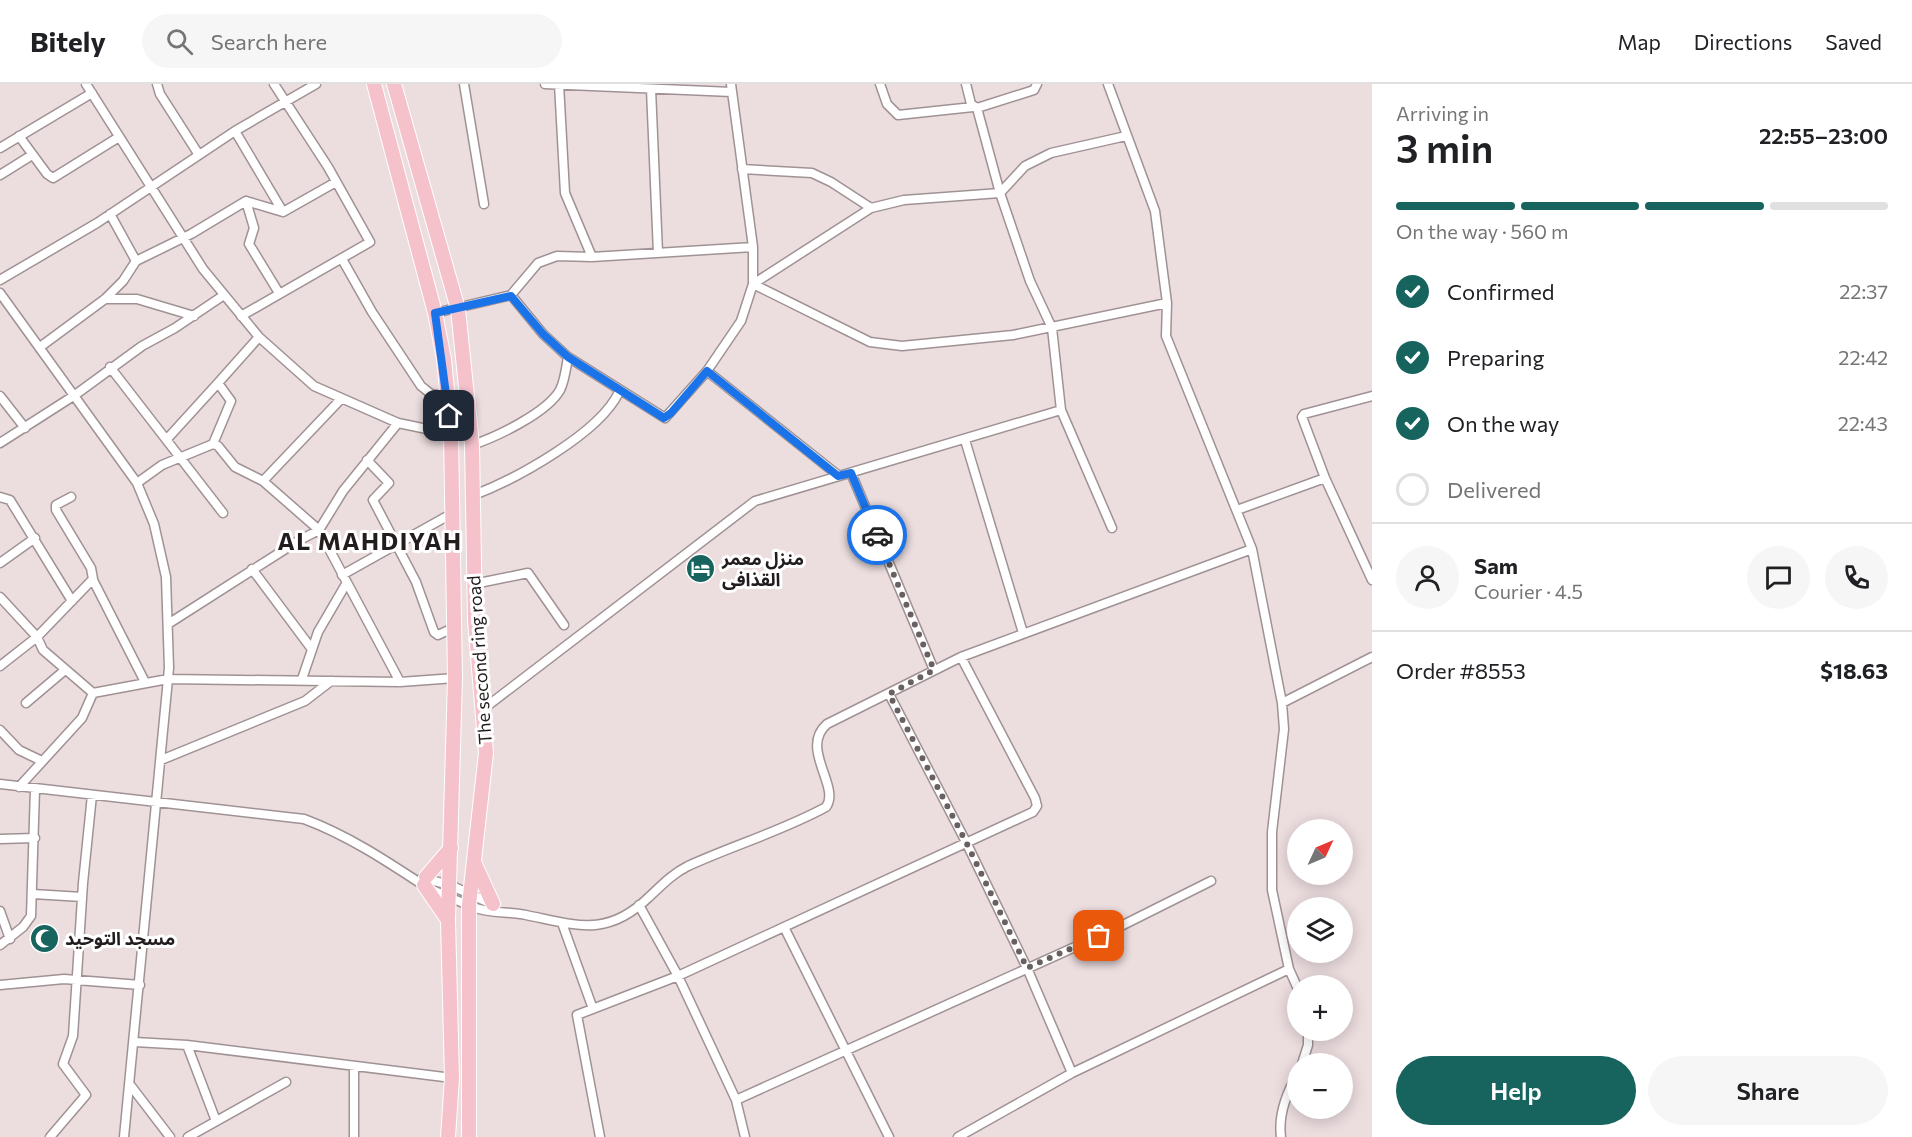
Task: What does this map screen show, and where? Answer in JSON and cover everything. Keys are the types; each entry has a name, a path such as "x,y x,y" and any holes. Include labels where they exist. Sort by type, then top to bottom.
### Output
{"main road":[{"name":"The second ring road","path":"374,84 435,313 451,434 455,678 448,920 452,1078 448,1137"},
{"name":"The second ring road","path":"394,84 458,309 472,445 474,584 486,753 469,900 469,1137"},
{"path":"448,920 422,880 451,848"},
{"path":"473,859 493,904"}],"street":[{"path":"86,84 183,237 224,296 259,338 298,374 341,399 398,423 451,434"},
{"path":"157,84 160,94 199,155"},
{"path":"241,316 364,247 370,240 274,84"},
{"path":"0,280 110,214 235,131 316,84"},
{"path":"464,84 484,204"},
{"path":"511,296 543,334 568,357 619,392 665,418 707,371 741,321 753,284 753,247 732,88 651,89 545,84"},
{"path":"880,84 887,104 898,115 975,107 1034,90 1037,84"},
{"path":"966,84 1030,281 1052,328 1061,410 1112,528"},
{"path":"1108,84 1155,211 1167,303 1166,336 1252,549 1282,703 1284,729 1271,865 1276,912 1292,975"},
{"path":"559,85 565,193 592,257"},
{"path":"651,89 658,253"},
{"path":"0,148 92,93"},
{"path":"235,131 283,212"},
{"path":"20,136 47,174 53,178 119,137"},
{"path":"753,284 871,208 904,200 1000,193 1024,165 1051,153 1126,136"},
{"path":"0,175 33,155"},
{"path":"742,169 812,173 831,182 871,208"},
{"path":"40,347 105,298 123,281 136,261 246,201 283,212 336,182"},
{"path":"246,201 254,228 249,244 279,293"},
{"path":"110,214 136,261"},
{"path":"435,313 511,296 526,274 543,260 557,256 592,257 753,247"},
{"path":"342,258 372,312 421,386 431,394 447,397"},
{"path":"753,284 870,342 902,346 1013,335 1167,303"},
{"path":"0,293 138,483 161,549 168,624 168,679 131,1086 124,1137"},
{"path":"0,443 75,395 110,368 224,296"},
{"path":"105,298 137,299 194,315"},
{"path":"167,439 259,338"},
{"path":"472,445 506,431 546,405 560,390 568,357"},
{"path":"110,368 223,513"},
{"path":"707,371 838,476"},
{"path":"213,444 231,400 218,382"},
{"path":"474,495 520,474 590,426 607,412 619,392"},
{"path":"0,396 25,428"},
{"path":"1372,396 1304,414 1302,417 1325,478 1372,580"},
{"path":"263,481 341,399"},
{"path":"482,710 755,501 1061,410"},
{"path":"168,624 252,569 319,530 367,460 398,423"},
{"path":"965,440 1023,633"},
{"path":"138,483 180,456 213,444 218,446 235,467 263,481 319,530 400,682"},
{"path":"367,460 389,483 373,500 416,582 434,632 438,634 455,627"},
{"path":"851,473 934,670"},
{"path":"1237,510 1325,478"},
{"path":"0,497 10,500 72,601"},
{"path":"71,497 56,505 56,510 91,568 93,580 144,682"},
{"path":"342,576 451,514"},
{"path":"0,563 35,538"},
{"path":"0,784 304,819 338,833 422,880 450,891 490,912 505,912 562,923 595,926 639,905 659,885 687,867 782,829 826,807 830,797 819,759 818,734 827,724 962,657 1252,549"},
{"path":"252,569 311,648"},
{"path":"474,584 511,574 528,573 564,625"},
{"path":"0,666 37,637 93,580"},
{"path":"302,680 311,648 346,584"},
{"path":"0,597 37,637 43,651 93,693"},
{"path":"600,1137 575,1019 579,1014 678,976 1033,812 1037,806 962,657"},
{"path":"1282,703 1372,657"},
{"path":"26,703 64,670"},
{"path":"93,693 168,679 400,682 455,678"},
{"path":"161,760 305,701 332,680"},
{"path":"19,787 86,712 93,693"},
{"path":"889,694 966,842 1027,968 1072,1073"},
{"path":"0,730 19,750 42,762"},
{"path":"0,945 10,939 31,916 35,789"},
{"path":"50,1137 86,1095 63,1064 73,1041 75,980 92,795"},
{"path":"0,839 35,838"},
{"path":"736,1100 1027,968 1211,880"},
{"path":"33,894 82,897"},
{"path":"469,900 493,904 505,912"},
{"path":"639,905 678,976 736,1100 745,1137"},
{"path":"0,911 10,939"},
{"path":"562,923 593,1009"},
{"path":"784,927 890,1137"},
{"path":"958,1137 1072,1073 1289,969"},
{"path":"0,985 75,980 140,985"},
{"path":"135,1042 187,1045 452,1078"},
{"path":"187,1045 216,1121"},
{"path":"354,1066 354,1137"},
{"path":"188,1137 285,1082"},
{"path":"131,1086 170,1137"},
{"path":"1281,1137 1280,1126 1287,1097"}],"way so far":[{"path":"877,535 934,670 889,694 966,842 1027,968 1099,936"}],"place":[{"name":"منزل معمر القذافى","path":"701,569"},
{"name":"مسجد التوحيد","path":"44,939"}],"district":[{"name":"AL MAHDIYAH","path":"370,542"}],"route":[{"path":"449,416 444,359 435,313 511,296 543,334 568,357 619,392 664,418 707,371 838,476 851,473 877,535"}]}
